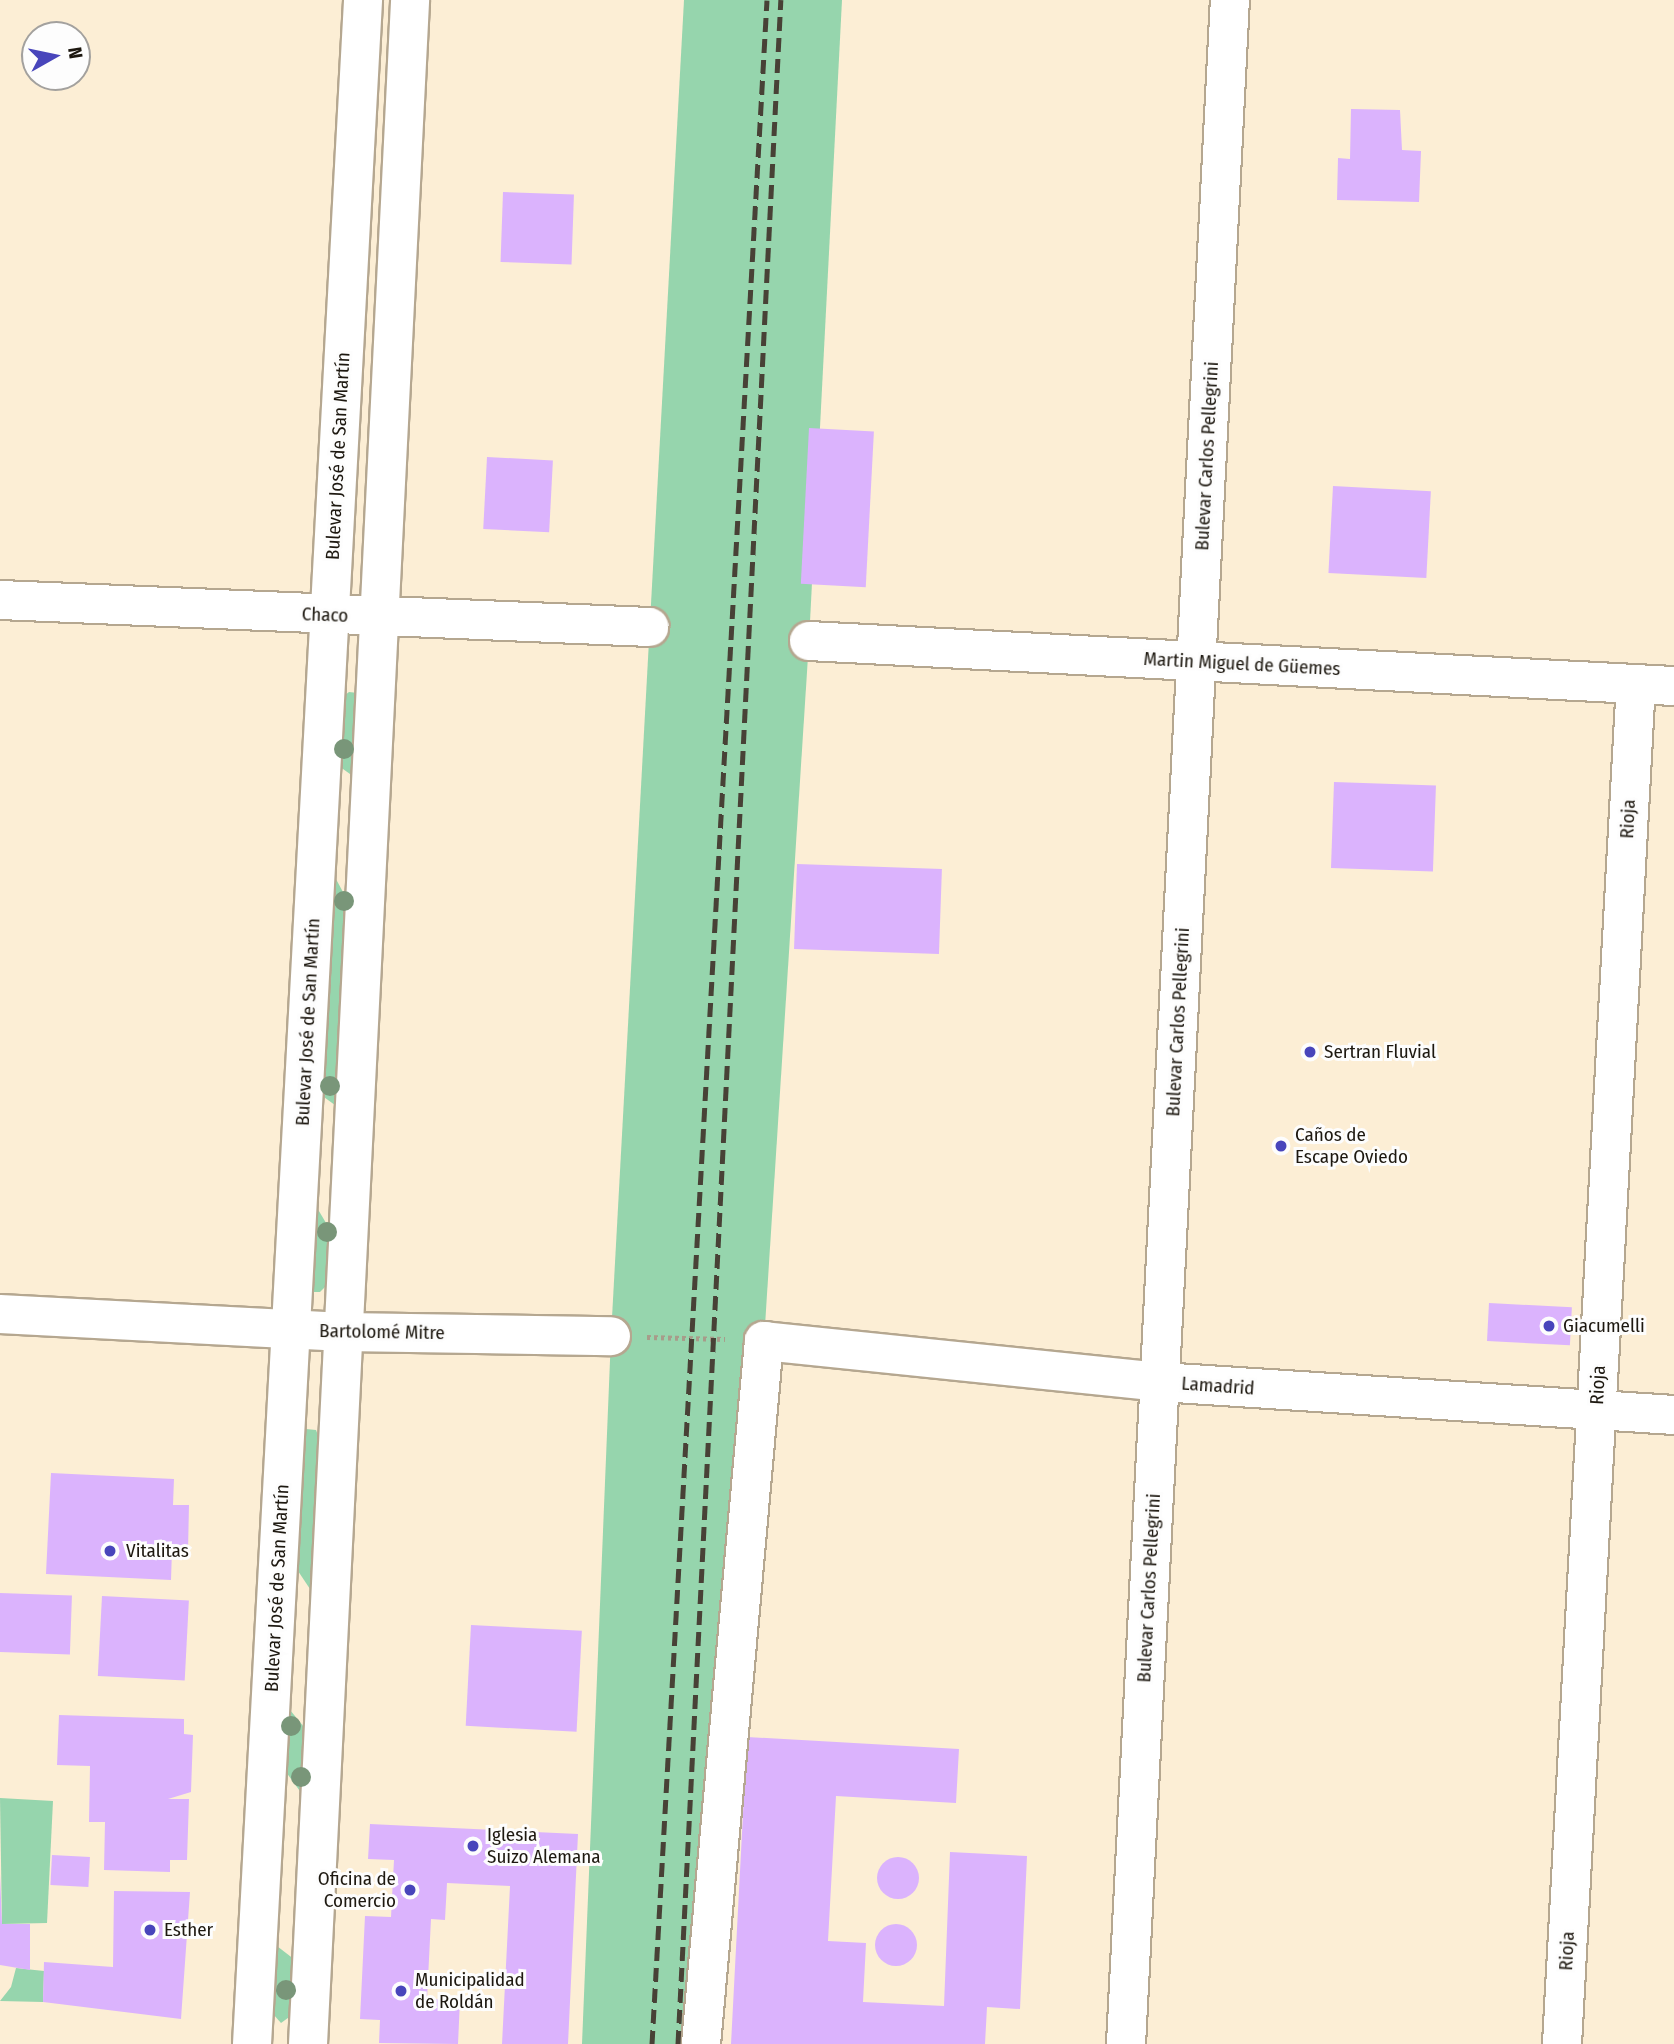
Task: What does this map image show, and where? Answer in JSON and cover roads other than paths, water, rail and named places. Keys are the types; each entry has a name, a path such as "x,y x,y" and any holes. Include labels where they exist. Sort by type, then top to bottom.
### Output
{"street":[{"name":"Bulevar José de San Martín","path":"252,2044 363,0"},
{"path":"308,2044 410,0"},
{"name":"Bulevar Carlos Pellegrini","path":"1126,2044 1230,0"},
{"name":"Chaco","path":"0,600 649,627"},
{"name":"Martin Miguel de Güemes","path":"809,641 1674,687"},
{"name":"Rioja","path":"1562,2044 1636,684"},
{"name":"Bartolomé Mitre","path":"0,1314 344,1332 611,1336"},
{"name":"Lamadrid","path":"701,2044 764,1341 1160,1382 1674,1415"}],"railway":[{"path":"652,2044 767,0"},
{"path":"678,2044 781,0"}],"place":[{"name":"Sertran Fluvial","path":"1310,1052"},
{"name":"Caños de Escape Oviedo","path":"1281,1146"},
{"name":"Giacumelli","path":"1549,1326"},
{"name":"Vitalitas","path":"110,1551"},
{"name":"Iglesia Suizo Alemana","path":"473,1846"},
{"name":"Oficina de Comercio","path":"410,1890"},
{"name":"Esther","path":"150,1930"},
{"name":"Municipalidad de Roldán","path":"401,1991"}]}
